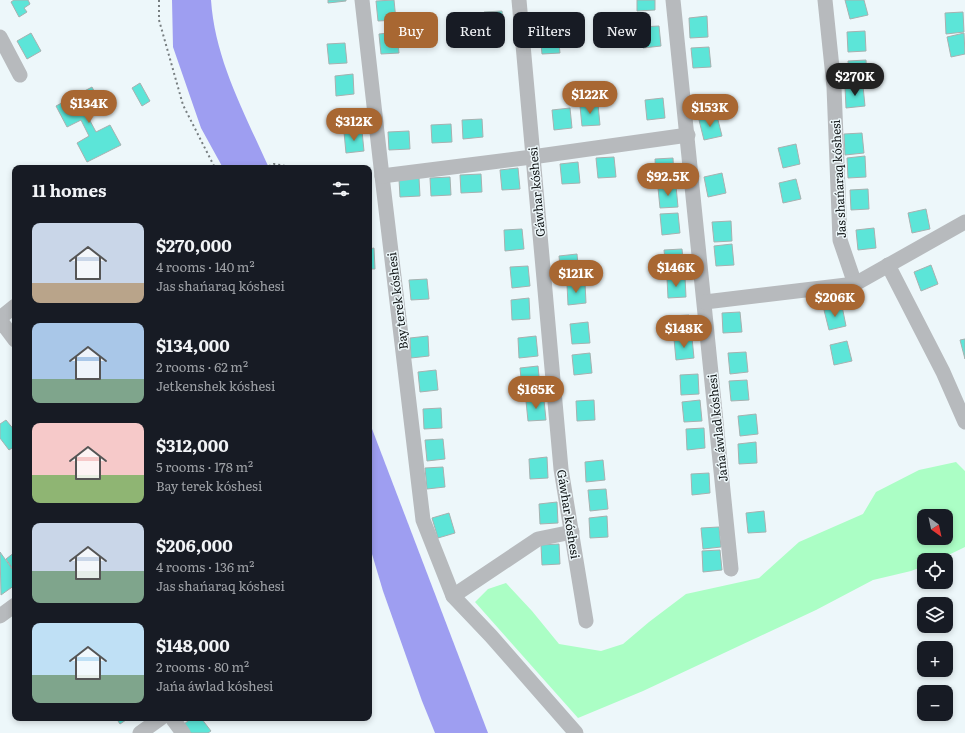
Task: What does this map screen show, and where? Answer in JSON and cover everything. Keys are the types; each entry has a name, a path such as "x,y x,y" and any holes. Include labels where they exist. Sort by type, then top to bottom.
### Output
{"street":[{"name":"Bay terek kóshesi","path":"362,0 423,520 453,596"},
{"name":"Gáwhar kóshesi","path":"519,0 561,469 586,622"},
{"name":"Jańa áwlad kóshesi","path":"674,0 731,569"},
{"name":"Jas shańaraq kóshesi","path":"826,0 834,87 840,240 855,284"},
{"path":"0,37 20,74"},
{"path":"382,176 688,135"},
{"path":"704,302 855,284 965,222"},
{"path":"888,265 943,372 965,422"},
{"path":"12,309 0,319 12,336"},
{"path":"572,532 538,539 453,596 491,636 576,733"},
{"path":"0,616 12,607"},
{"path":"140,733 157,721"},
{"path":"174,721 184,733"}],"path":[{"path":"159,0 159,20 183,105 214,165"}],"green space":[{"path":"956,462 965,471 965,547 953,553 917,553 917,569 873,580 816,610 643,691 578,718 475,602 488,589 506,583 532,611 559,644 601,651 623,644 686,594 759,578 799,542 863,514 876,492 919,470"}],"water":[{"path":"172,0 211,0 218,44 232,86 268,165 221,165 201,128 173,47"},
{"path":"372,429 488,733 435,733 422,701 383,591 372,554"}],"building":[{"path":"14,0 28,0 30,4 24,8 27,12 19,17 11,2"},
{"path":"328,0 346,0 346,1 328,3"},
{"path":"394,0 395,12 384,12 384,21 378,21 376,1"},
{"path":"637,0 655,0 655,10 637,11"},
{"path":"845,0 864,0 868,15 850,19"},
{"path":"963,12 964,32 946,34 945,13"},
{"path":"707,16 708,37 690,38 689,18"},
{"path":"651,26 659,26 661,46 651,47"},
{"path":"865,31 866,51 848,52 847,32"},
{"path":"31,33 41,51 27,59 17,41"},
{"path":"384,33 384,48 399,48 399,53 381,54 379,34"},
{"path":"964,33 965,54 951,57 947,37"},
{"path":"345,43 347,63 329,64 327,44"},
{"path":"709,47 711,67 693,68 691,48"},
{"path":"541,48 560,48 560,53 542,54"},
{"path":"866,60 867,80 849,81 848,61"},
{"path":"353,74 354,94 336,96 335,76"},
{"path":"140,83 150,101 142,106 132,88"},
{"path":"863,86 865,106 846,108 845,87"},
{"path":"92,87 103,109 88,117 96,132 110,125 121,145 87,162 77,143 89,136 81,120 67,127 56,106"},
{"path":"663,98 665,118 647,120 645,100"},
{"path":"598,104 600,125 582,126 580,106"},
{"path":"570,108 572,128 554,130 552,110"},
{"path":"717,116 722,136 704,140 699,120"},
{"path":"482,119 483,137 463,139 462,120"},
{"path":"451,124 452,142 432,143 431,125"},
{"path":"362,131 364,151 346,153 344,132"},
{"path":"409,131 410,149 389,150 388,132"},
{"path":"862,133 864,153 845,155 844,134"},
{"path":"796,144 800,164 783,168 778,148"},
{"path":"865,156 866,177 848,178 847,158"},
{"path":"614,157 616,177 598,178 596,158"},
{"path":"673,158 674,178 656,179 655,159"},
{"path":"578,162 580,183 562,184 560,164"},
{"path":"518,168 520,189 502,190 500,170"},
{"path":"722,173 726,193 708,197 704,177"},
{"path":"481,174 482,192 461,193 460,175"},
{"path":"450,177 451,195 431,196 430,178"},
{"path":"419,178 420,196 400,197 399,179"},
{"path":"796,179 801,199 783,203 779,183"},
{"path":"676,186 678,207 660,208 658,188"},
{"path":"868,189 869,209 851,210 850,190"},
{"path":"926,209 930,229 912,233 908,213"},
{"path":"678,213 680,233 662,235 660,214"},
{"path":"731,221 732,241 714,242 712,222"},
{"path":"874,228 876,248 858,250 856,230"},
{"path":"522,229 524,249 505,251 504,230"},
{"path":"732,244 734,265 716,266 714,246"},
{"path":"372,248 374,248 375,269 372,269"},
{"path":"682,249 684,269 666,270 664,250"},
{"path":"577,254 579,275 561,276 559,256"},
{"path":"931,265 938,284 921,291 914,272"},
{"path":"528,266 530,286 512,288 510,267"},
{"path":"685,277 686,297 668,298 667,278"},
{"path":"427,279 429,299 411,300 409,280"},
{"path":"585,283 586,303 568,305 567,284"},
{"path":"529,298 530,319 512,320 511,300"},
{"path":"842,306 846,326 829,330 824,310"},
{"path":"740,312 742,332 723,333 722,313"},
{"path":"689,315 691,335 673,336 671,316"},
{"path":"588,322 590,343 572,344 570,324"},
{"path":"428,336 429,356 411,358 410,338"},
{"path":"536,336 538,356 519,358 518,338"},
{"path":"692,338 694,358 676,360 674,339"},
{"path":"965,339 965,359 960,340"},
{"path":"847,341 852,361 834,365 830,345"},
{"path":"746,352 748,372 730,374 728,353"},
{"path":"590,353 592,373 574,375 572,355"},
{"path":"538,366 540,386 522,388 520,368"},
{"path":"436,370 438,390 420,392 418,372"},
{"path":"698,374 699,394 681,395 680,375"},
{"path":"747,380 749,400 731,401 729,381"},
{"path":"544,400 546,420 528,421 526,401"},
{"path":"594,400 595,420 577,421 576,401"},
{"path":"700,400 702,421 684,422 682,402"},
{"path":"441,408 442,428 424,429 423,409"},
{"path":"756,414 758,434 740,436 738,416"},
{"path":"6,420 12,427 12,448 9,450 0,438 0,424"},
{"path":"704,428 705,448 687,450 686,429"},
{"path":"443,439 445,459 427,461 425,440"},
{"path":"756,442 757,463 739,464 738,444"},
{"path":"547,457 548,478 530,479 529,459"},
{"path":"603,460 605,480 586,482 585,462"},
{"path":"443,467 445,487 427,489 425,468"},
{"path":"709,473 710,493 692,495 691,474"},
{"path":"606,489 608,509 590,511 588,490"},
{"path":"557,502 558,523 540,524 539,504"},
{"path":"764,511 766,532 748,533 746,513"},
{"path":"449,513 455,533 438,538 432,518"},
{"path":"607,516 608,537 590,538 589,518"},
{"path":"719,527 721,547 703,549 701,528"},
{"path":"559,544 560,564 542,565 541,545"},
{"path":"720,550 722,570 703,572 702,551"},
{"path":"0,552 12,569 12,587 1,595"},
{"path":"12,554 12,568 6,559"},
{"path":"188,721 203,721 211,731 208,733 191,733 184,724"}]}
